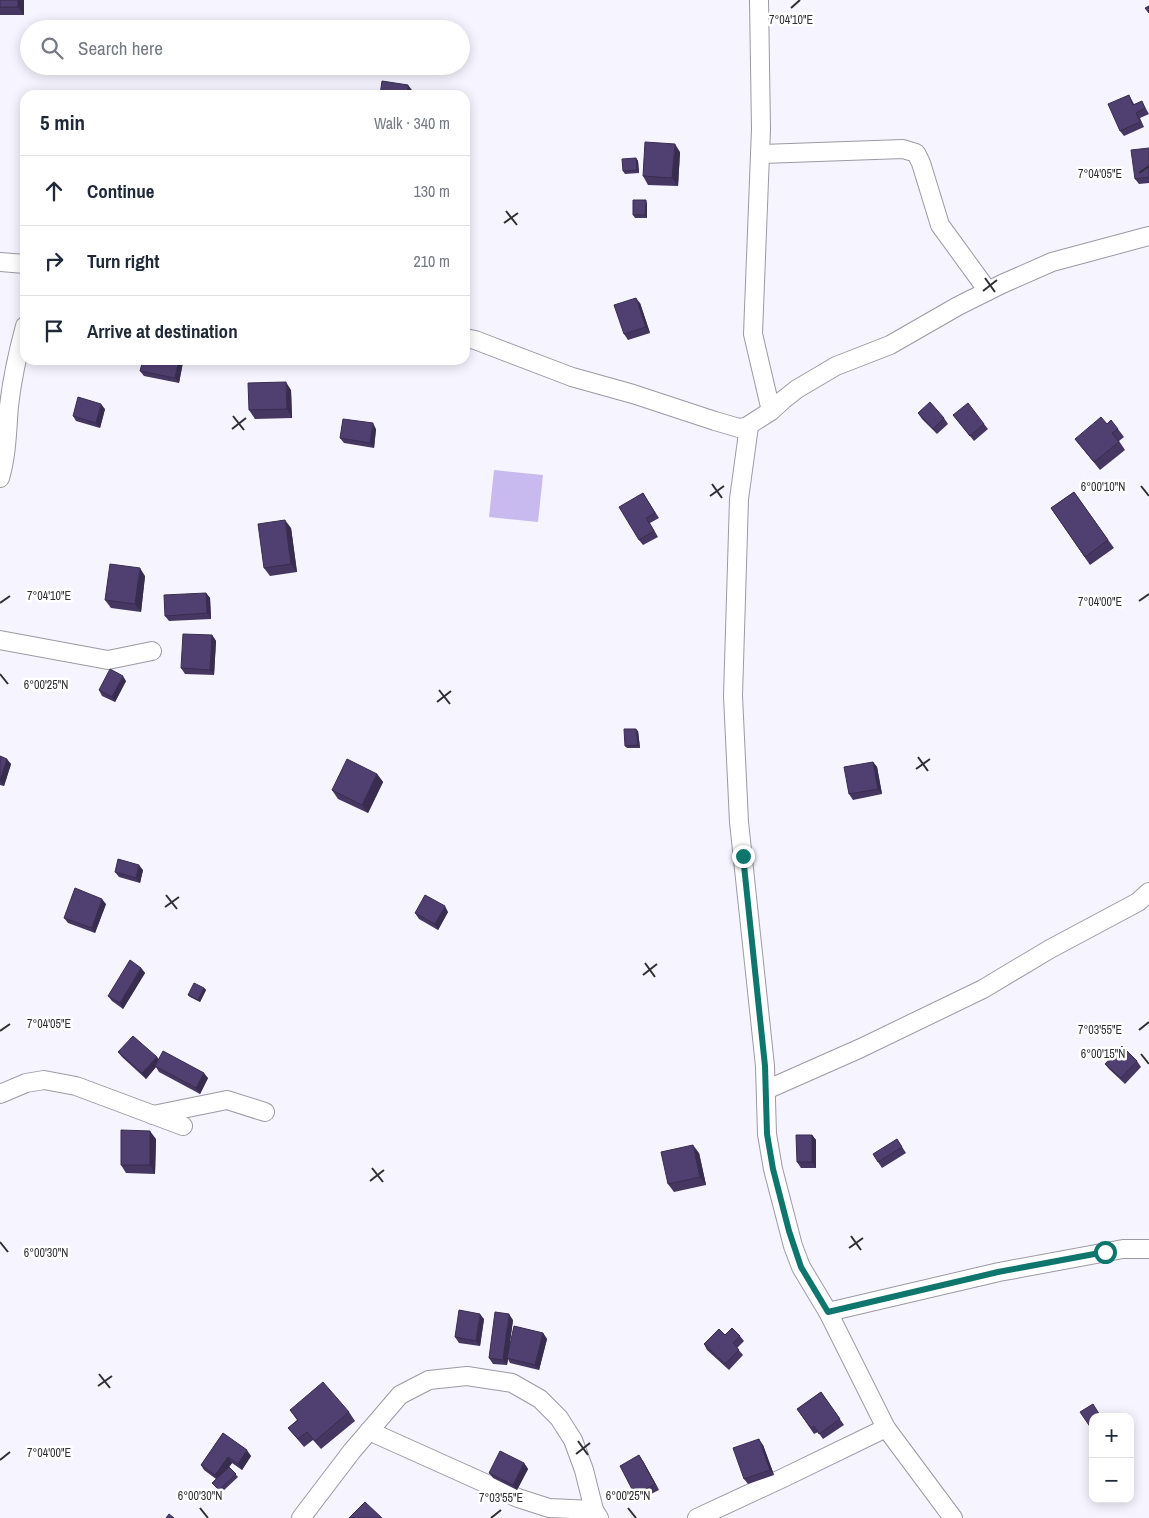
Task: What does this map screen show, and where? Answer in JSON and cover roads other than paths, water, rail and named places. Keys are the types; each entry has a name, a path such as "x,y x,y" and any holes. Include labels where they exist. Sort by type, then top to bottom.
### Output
{"street":[{"path":"759,0 761,129 753,334 772,412"},
{"path":"760,154 903,149 916,153 921,163 940,225 988,291"},
{"path":"470,339 572,377 633,394 739,428 749,426 772,412 782,400 797,389 836,366 890,345 988,291 1052,262 1149,236"},
{"path":"0,262 20,264"},
{"path":"0,478 5,461 9,404 20,348"},
{"path":"749,426 739,499 733,696 739,822 765,1066 767,1134 773,1169 785,1217 801,1267 828,1312 886,1428 953,1518"},
{"path":"0,640 108,660 152,651"},
{"path":"766,1090 861,1048 983,989 1050,949 1138,902 1149,892"},
{"path":"0,1094 26,1083 44,1080 76,1086 183,1126"},
{"path":"152,1115 227,1100 264,1112"},
{"path":"828,1312 998,1272 1123,1249 1149,1249"},
{"path":"301,1518 369,1431 400,1395 429,1380 467,1376 512,1383 540,1399 559,1418 573,1440 584,1470 596,1514 548,1508 518,1498 369,1431"},
{"path":"697,1518 886,1428"}]}
